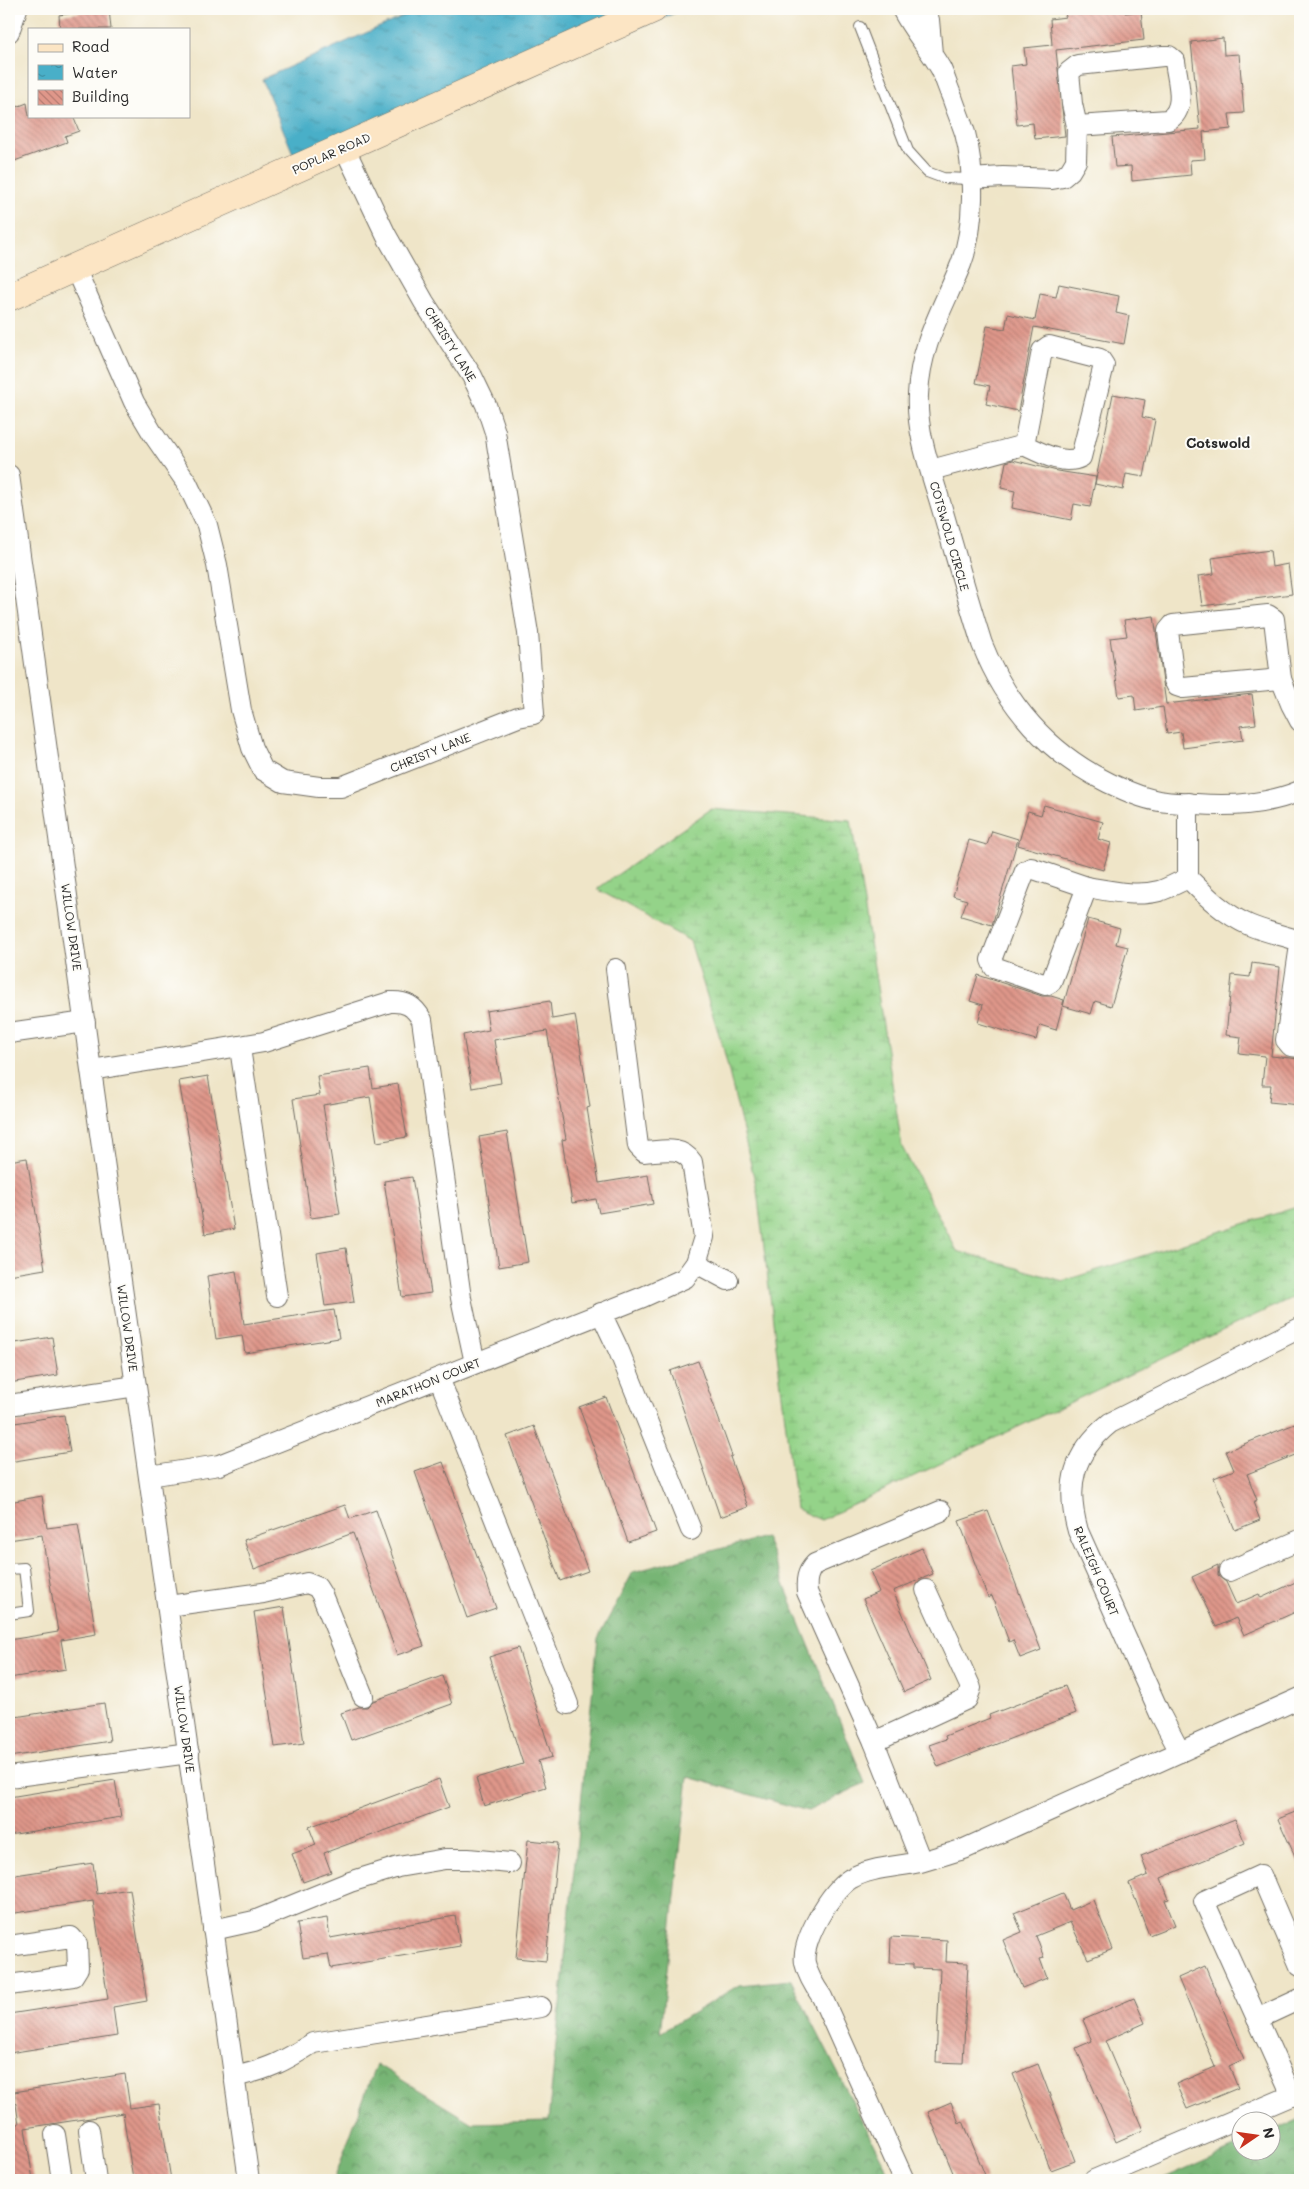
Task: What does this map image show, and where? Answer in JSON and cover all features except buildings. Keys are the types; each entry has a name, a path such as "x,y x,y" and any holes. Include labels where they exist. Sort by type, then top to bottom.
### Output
{"street":[{"path":"9,32 16,9"},
{"name":"POPLAR ROAD","path":"9,297 653,9"},
{"name":"COTSWOLD CIRCLE","path":"902,9 912,29 932,54 942,72 964,132 968,151 972,211 963,258 930,331 919,374 918,417 931,470 982,644 998,680 1018,710 1054,748 1097,777 1145,798 1158,801 1238,806 1262,803 1300,791"},
{"name":"COTSWOLD CIRCLE","path":"925,9 929,20 932,54"},
{"path":"970,179 1004,177 1052,179 1063,177 1070,171 1076,161 1077,126 1072,104 1069,72 1072,68 1078,65 1163,56 1169,56 1175,61 1180,102 1179,111 1168,120 1077,126"},
{"name":"CHRISTY LANE","path":"75,268 134,402 153,434 187,483 206,525 217,565 241,710 252,748 263,770 283,782 341,787 518,717 534,714 527,623 501,457 486,405 472,376 424,302 386,235 344,147"},
{"path":"931,470 1024,445 1047,455 1074,461 1081,457 1104,365 1100,359 1049,346 1042,351 1032,395 1024,445"},
{"name":"WILLOW DRIVE","path":"9,475 13,538 85,1022 249,2180"},
{"path":"1281,679 1182,688 1177,686 1174,680 1168,631 1173,625 1268,615 1274,619 1281,679 1290,704 1300,721"},
{"path":"1188,803 1188,878 1209,899 1229,914 1249,925 1300,941"},
{"path":"1087,887 1051,982 1046,985 994,967 991,960 1025,871 1031,868 1087,887 1131,894 1159,890 1188,878"},
{"path":"1300,945 1286,1040 1291,1046 1300,1047"},
{"path":"616,969 638,1146 644,1152 678,1150 687,1154 692,1162 704,1237 696,1262 728,1280"},
{"path":"91,1070 240,1048 390,1002 399,1001 416,1009 422,1020 460,1298 475,1363"},
{"path":"9,1033 85,1022"},
{"path":"240,1048 277,1296"},
{"name":"MARATHON COURT","path":"149,1476 219,1466 673,1285 685,1278 696,1262"},
{"path":"601,1313 619,1351 691,1530"},
{"name":"RALEIGH COURT","path":"1180,1752 1160,1714 1078,1531 1071,1501 1073,1478 1079,1459 1089,1442 1110,1423 1300,1328"},
{"path":"439,1378 568,1704"},
{"path":"9,1405 136,1386"},
{"path":"921,1861 874,1742 807,1592 807,1576 816,1564 941,1511"},
{"path":"1230,1572 1300,1540"},
{"path":"168,1606 264,1593 307,1583 317,1587 363,1696"},
{"path":"874,1742 967,1699 971,1688 926,1590"},
{"path":"904,2180 822,1997 810,1979 805,1962 811,1931 835,1892 850,1879 868,1872 921,1861 964,1849 1300,1698"},
{"path":"9,1777 189,1753"},
{"path":"213,1930 254,1921 350,1882 398,1867 445,1859 510,1863"},
{"path":"1094,2180 1296,2094 1258,2019 1204,1901 1261,1875 1300,1966"},
{"path":"9,1946 70,1937 77,1944 78,1968 73,1976 9,1985"},
{"path":"1258,2019 1300,1999"},
{"path":"234,2077 266,2069 284,2062 313,2043 541,2007"},
{"path":"89,2130 96,2180"},
{"path":"55,2134 62,2180"}],"lane":[{"path":"860,27 908,151 927,172 943,178 970,179"},
{"path":"9,1570 24,1568 29,1612 9,1614"}],"green space":[{"path":"711,809 851,820 902,1147 957,1251 1063,1281 1300,1206 1300,1294 821,1520 796,1509 757,1190 724,1051 690,941 597,889"},
{"path":"765,1537 865,1783 808,1811 688,1777 660,2033 739,1985 791,1980 892,2180 334,2180 376,2064 472,2123 548,2121 598,1638 633,1572"},
{"path":"1300,2119 1300,2180 1162,2180 1232,2149 1232,2162 1282,2162 1282,2127"}],"water":[{"path":"420,9 685,9 297,163 262,79"}],"district":[{"name":"Cotswold","path":"1218,442"}]}
